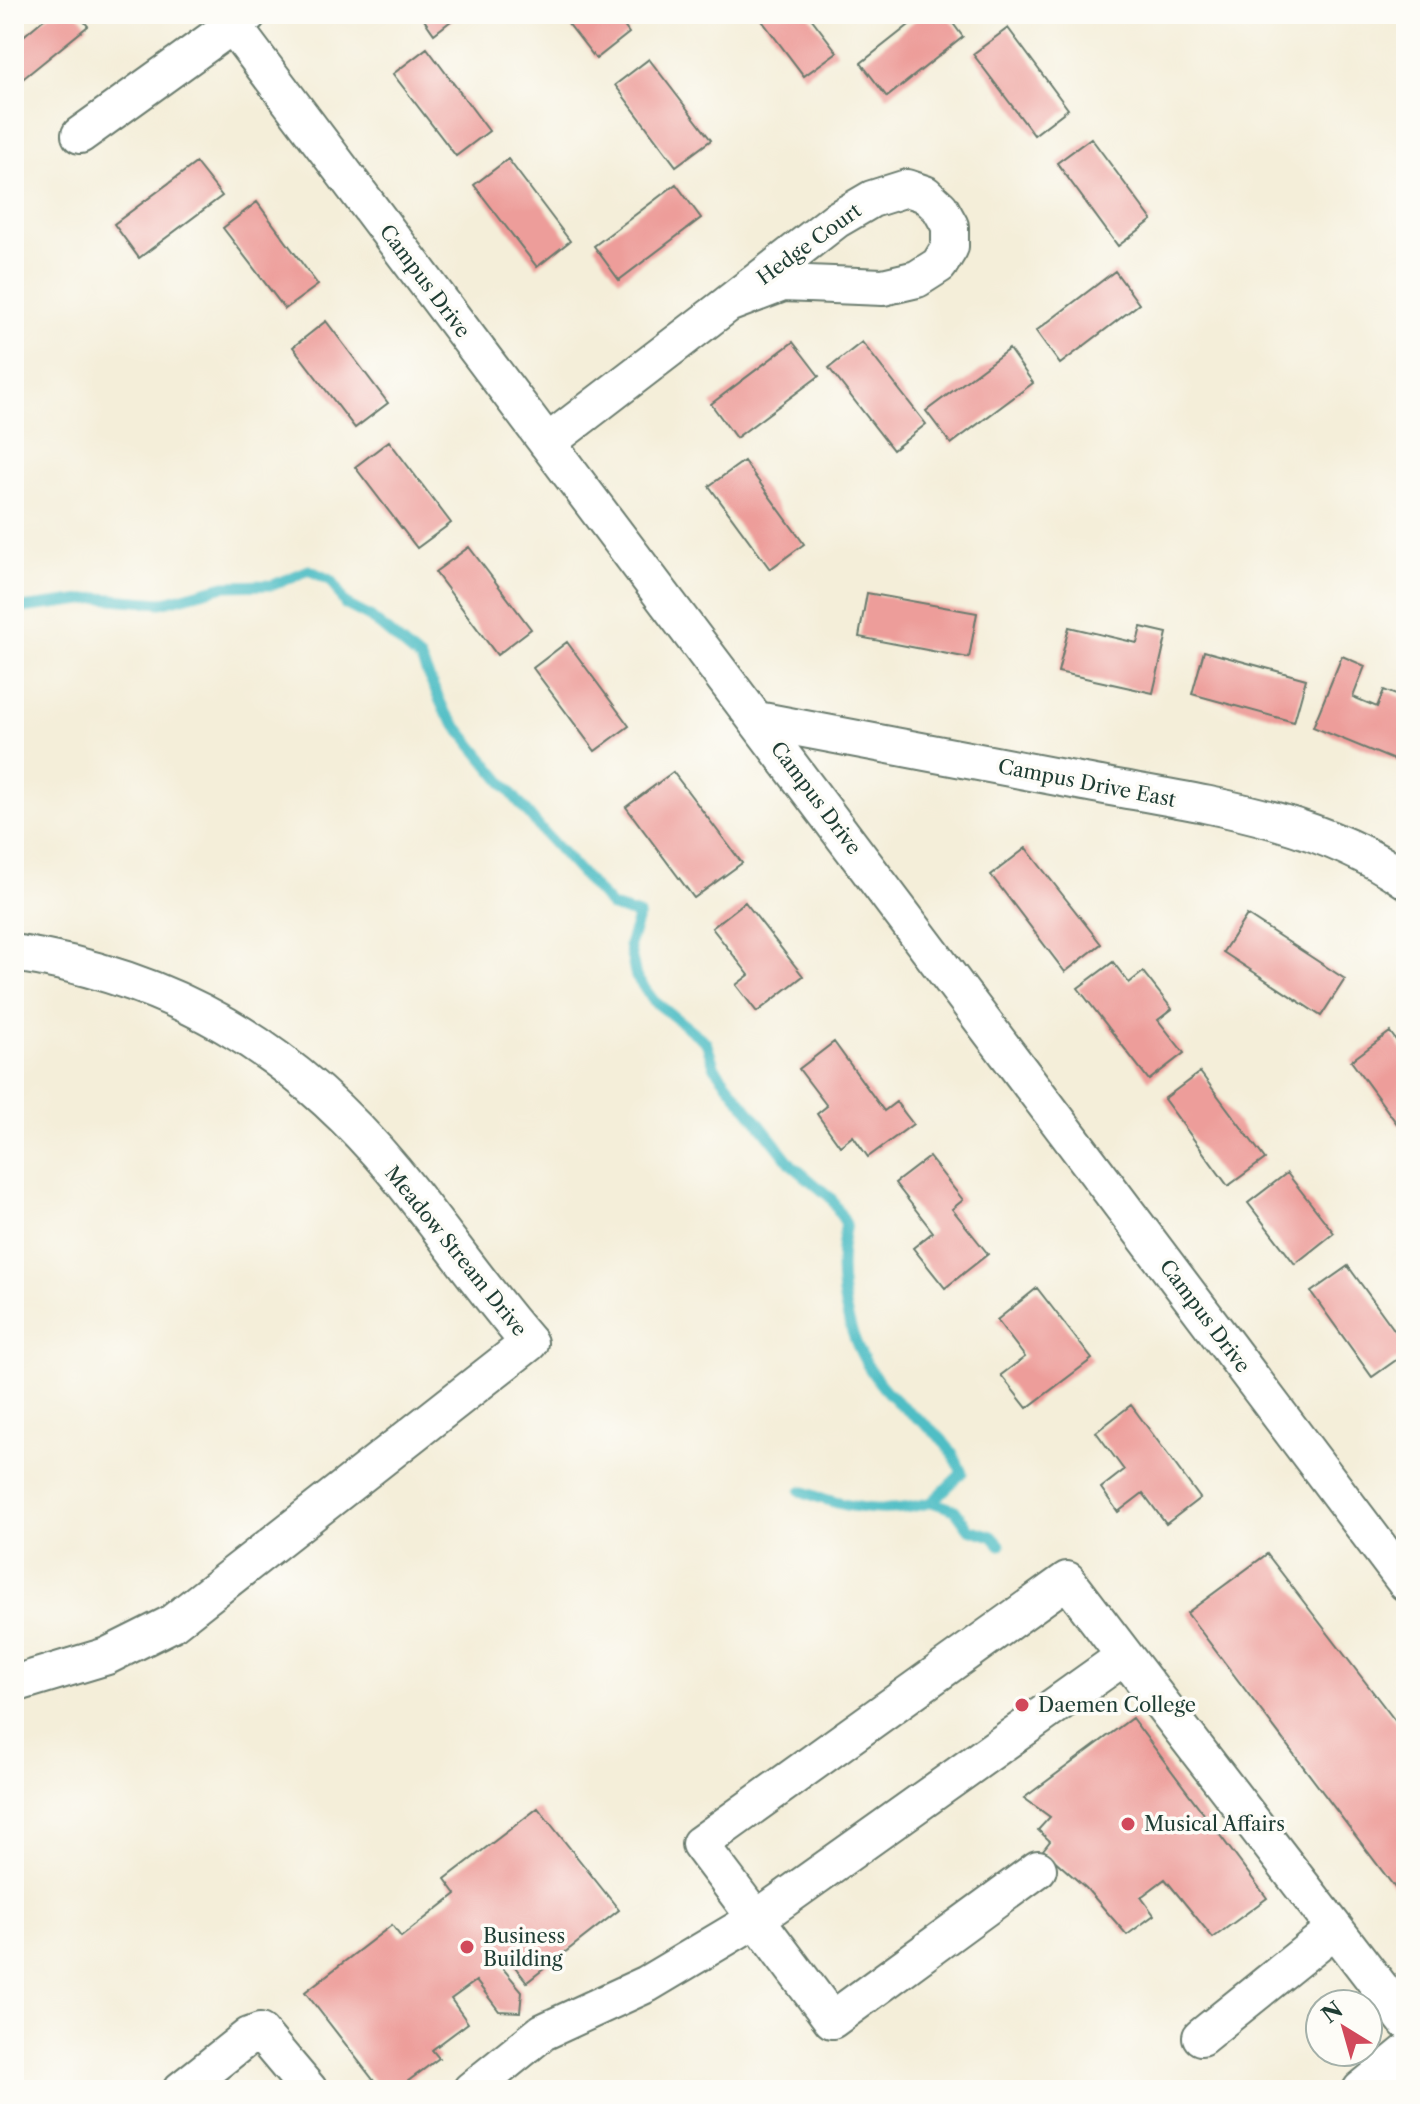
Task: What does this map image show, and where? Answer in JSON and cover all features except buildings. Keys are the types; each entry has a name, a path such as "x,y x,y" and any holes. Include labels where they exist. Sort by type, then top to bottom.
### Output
{"street":[{"path":"80,135 235,18"},
{"name":"Campus Drive","path":"235,18 547,443 1406,1583"},
{"name":"Hedge Court","path":"547,443 836,220 872,199 907,188 916,191 940,208 950,226 950,247 939,265 917,279 883,287 783,283 728,304"},
{"name":"Campus Drive East","path":"757,720 1233,811 1327,836 1371,855 1406,880"},
{"name":"Meadow Stream Drive","path":"14,953 66,961 148,985 176,997 276,1056 335,1109 394,1171 488,1297 529,1343 171,1624 107,1656 14,1684"},
{"path":"1038,1869 832,2020 700,1844 1067,1580 1335,1929 1400,2003"},
{"path":"471,2090 543,2032 647,1984 756,1919 1125,1656"},
{"path":"1201,2037 1335,1929"},
{"path":"181,2090 249,2036 260,2032 309,2090"},
{"path":"1361,2090 1406,2053"}],"waterway":[{"path":"14,609 99,598 161,603 224,586 273,585 309,570 332,581 345,604 370,617 421,660 445,712 544,833 612,907 639,915 629,945 636,977 654,1001 706,1042 715,1068 792,1165 831,1198 846,1224 842,1247 843,1295 848,1319 866,1363 896,1401 942,1439 962,1473 932,1502 955,1510 969,1529 992,1536 1000,1545"},
{"path":"801,1491 833,1502 865,1508 898,1509 932,1502"}],"place":[{"name":"Daemen College","path":"1022,1705"},
{"name":"Musical Affairs","path":"1128,1824"},
{"name":"Business Building","path":"467,1947"}]}
